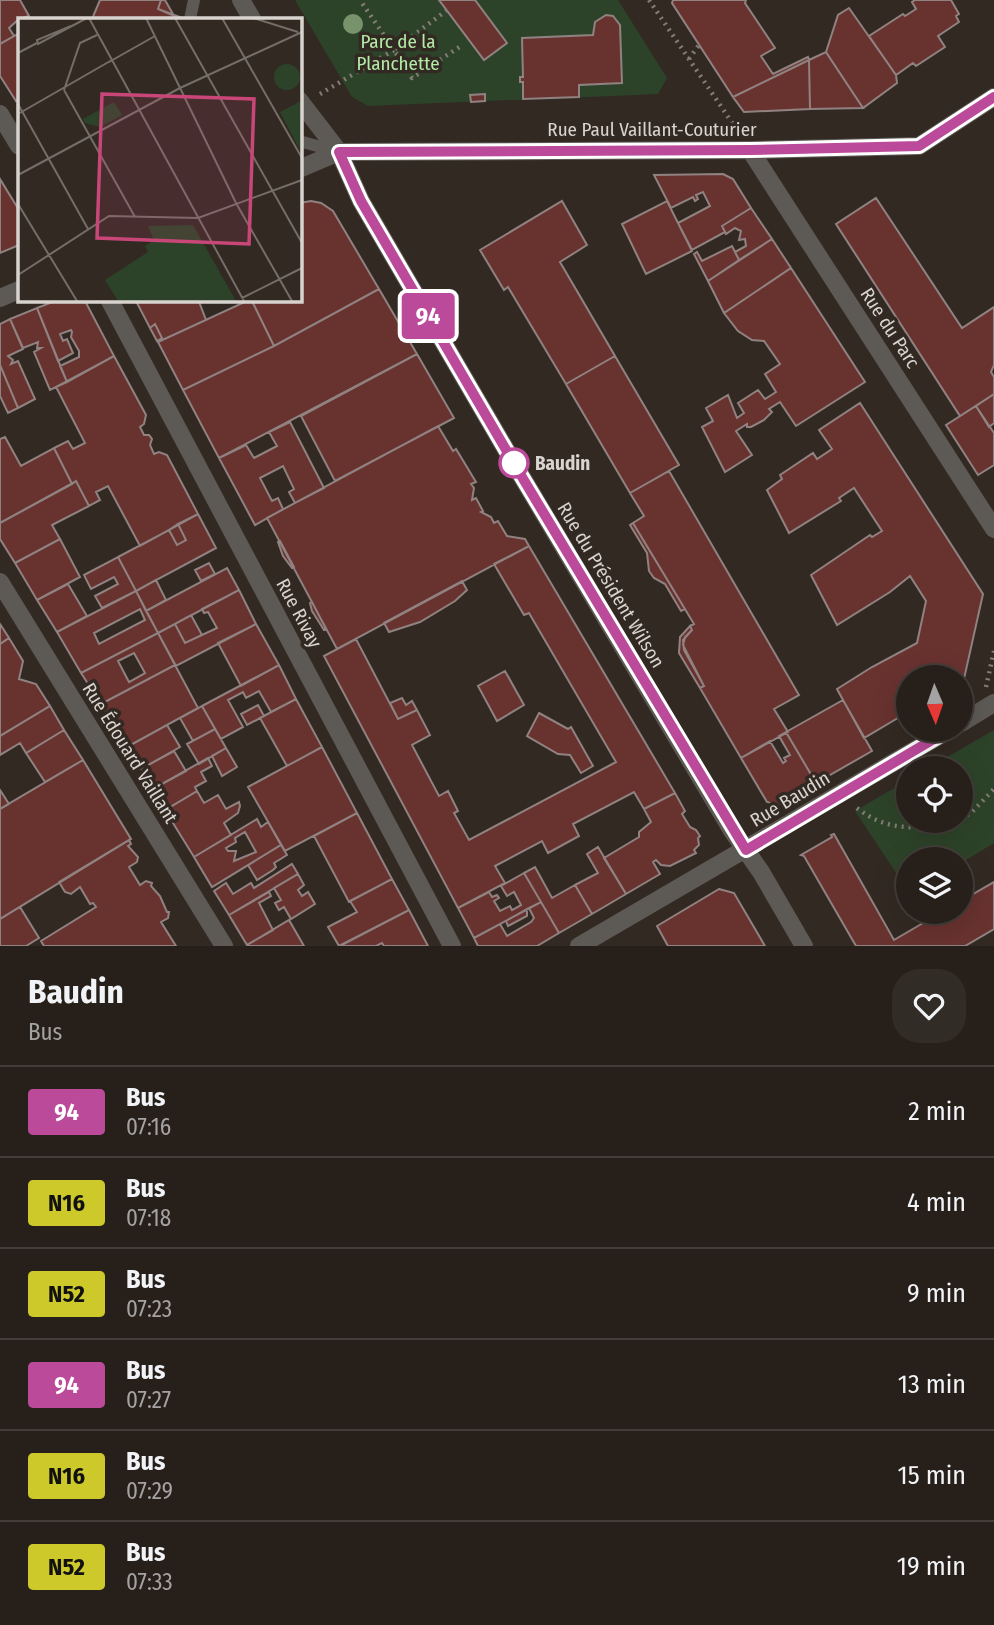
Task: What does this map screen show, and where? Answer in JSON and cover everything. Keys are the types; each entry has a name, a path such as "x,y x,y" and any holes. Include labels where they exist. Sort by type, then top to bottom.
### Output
{"street":[{"path":"240,0 251,18"},
{"name":"Rue Paul Vaillant-Couturier","path":"301,168 339,152 750,150 919,146 994,97"},
{"name":"Rue du Président Wilson","path":"301,102 339,152 361,201 498,437 804,946"},
{"path":"0,114 18,144"},
{"name":"Rue du Parc","path":"750,150 994,529"},
{"path":"0,298 18,290"},
{"name":"Rue Rivay","path":"110,301 452,946"},
{"name":"Rue Édouard Vaillant","path":"0,582 224,946"},
{"path":"973,716 994,703"},
{"name":"Rue Baudin","path":"579,946 928,742"}],"lane":[{"path":"190,18 194,0"},
{"path":"301,142 339,152"}],"path":[{"path":"360,0 412,78 461,46"},
{"path":"649,0 750,150"},
{"path":"301,102 394,50 447,10"},
{"path":"689,59 699,44"},
{"path":"973,811 994,789"},
{"path":"841,793 870,818 896,826"}],"green space":[{"name":"Parc de la Planchette","path":"295,0 618,0 667,78 658,94 368,106 352,97"},
{"path":"994,730 994,843 973,856 973,847 896,847 896,873 855,811 896,787 896,833 973,833 973,756 949,756"}],"building":[{"path":"0,0 20,0 29,16 18,18 9,28 14,36 0,44"},
{"path":"100,0 161,0 158,9 182,18 92,18"},
{"path":"161,0 165,0 174,16 158,9"},
{"path":"439,0 475,0 507,43 484,60"},
{"path":"673,0 746,0 745,3 775,48 761,56 773,74 808,57 809,60 733,97 672,3"},
{"path":"951,0 959,14 956,16 959,22 938,36 945,47 916,66 913,63 896,75 869,36 903,14 905,16 916,9 912,2"},
{"path":"849,8 896,75 897,83 863,108 826,52 838,15"},
{"path":"606,15 613,16 620,25 622,83 579,85 579,97 523,99 523,82 520,82 520,77 523,77 522,38 593,35 595,22"},
{"path":"18,34 16,101 0,76 0,44"},
{"path":"826,52 863,108 810,109 809,60"},
{"path":"809,60 810,109 744,112 733,97"},
{"path":"485,94 485,101 471,102 470,95"},
{"path":"723,174 733,179 751,208 722,226 725,232 692,250 678,223 710,206 703,192 696,195 698,199 695,201 693,197 671,208 654,175"},
{"path":"0,179 18,208 18,245 0,253"},
{"path":"876,198 962,328 994,307 994,365 991,372 994,377 994,394 960,416 836,224"},
{"path":"562,201 587,245 560,262 615,356 566,384 508,287 504,290 480,250"},
{"path":"667,201 692,251 646,274 622,224"},
{"path":"301,203 321,203 333,211 379,289 274,346 252,301 301,301"},
{"path":"751,208 772,239 739,260 735,252 746,246 745,239 739,240 741,231 735,228 726,234 722,226"},
{"path":"772,239 791,268 724,313 708,281"},
{"path":"732,246 739,260 708,281 694,254 697,252 702,261"},
{"path":"791,268 865,382 796,426 780,402 769,409 772,412 764,420 751,427 747,427 747,424 736,431 752,455 725,472 702,427 713,421 706,408 728,395 737,418 744,413 738,403 758,390 765,399 776,392 765,374 780,364 764,341 752,340 738,331 724,313"},
{"path":"379,289 417,354 219,458 183,390 274,346"},
{"path":"55,301 85,301 114,356 67,382 60,366 79,357 79,351 71,337 72,332 71,330 60,334 63,341 67,339 73,353 58,361 37,308"},
{"path":"136,301 199,301 206,320 158,342 162,338 155,324 150,328"},
{"path":"247,301 252,301 274,346 183,390 158,342"},
{"path":"37,308 67,382 50,390 34,352 41,348 37,348 38,342 23,348 10,319"},
{"path":"10,319 23,349 8,356 13,360 11,364 18,361 35,399 18,408 0,365 0,324"},
{"path":"155,324 162,338 157,341 150,328"},
{"path":"417,354 454,418 335,481 301,416"},
{"path":"114,356 146,415 144,424 140,427 144,435 149,435 152,439 150,445 154,454 159,452 167,455 198,514 140,546 108,486 96,492 100,500 89,506 76,481 72,484 54,448 68,441 73,449 85,443 56,387"},
{"path":"615,356 679,465 630,493 566,384"},
{"path":"0,365 18,408 8,413 0,396"},
{"path":"994,394 994,423 989,427 976,406"},
{"path":"860,403 983,594 967,665 896,665 896,719 864,738 837,689 917,643 926,601 910,576 890,592 837,625 811,575 870,535 872,537 882,531 854,488 839,498 841,501 789,533 767,490 782,479 780,475 813,453 817,459 832,449 819,430"},
{"path":"976,406 994,433 994,465 978,475 946,425"},
{"path":"290,422 324,488 295,503 289,492 294,489 283,466 260,478 272,501 278,498 283,509 255,525 219,458 246,445 254,458 277,446 269,432"},
{"path":"438,426 476,482 471,484 474,488 472,500 476,498 483,511 481,512 491,517 494,523 498,521 507,536 525,539 529,546 337,649 267,518"},
{"path":"5,437 21,466 54,448 72,484 0,523 0,439"},
{"path":"669,471 799,695 774,709 788,732 741,758 700,688 704,686 684,650 683,640 692,630 690,626 694,624 633,523 644,516 630,493"},
{"path":"76,481 89,506 52,525 60,539 15,563 0,539 0,523"},
{"path":"198,514 216,548 136,591 118,557 169,530 177,545 186,540 178,524"},
{"path":"633,523 685,609 681,611 665,584 654,578 649,571 647,553 630,525"},
{"path":"178,524 186,540 177,545 169,530"},
{"path":"60,539 80,577 37,600 15,563"},
{"path":"280,541 294,567 292,568 283,556 278,542"},
{"path":"529,546 675,793 644,809 634,792 573,824 579,836 548,853 542,841 495,866 505,883 458,908 324,656 356,639 398,719 417,710 430,735 412,745 439,796 448,791 458,811 454,813 469,840 616,762 529,613 524,615 494,564"},
{"path":"118,557 136,591 102,608 95,596 118,584 114,577 91,589 84,575"},
{"path":"209,563 215,574 201,581 195,570"},
{"path":"227,568 239,590 158,633 146,611"},
{"path":"156,580 166,600 146,611 136,591"},
{"path":"462,581 467,590 455,601 420,622 389,632 384,623"},
{"path":"68,584 87,616 57,632 37,600"},
{"path":"239,590 256,624 176,666 158,633 175,624 185,643 217,628 208,612 204,613 202,609"},
{"path":"136,591 158,633 81,673 57,632","holes":["140,609 145,620 99,644 94,633"]},
{"path":"312,602 326,629 324,630 312,611"},
{"path":"191,615 202,635 185,643 175,624"},
{"path":"0,624 9,638 0,644"},
{"path":"256,624 279,665 241,686 218,643"},
{"path":"690,626 692,630 685,637 683,645 704,686 700,688 679,653 680,637"},
{"path":"158,633 175,665 101,704 81,673","holes":["134,653 145,673 129,682 118,661"]},
{"path":"9,638 23,661 19,679 36,684 50,706 0,736 0,644"},
{"path":"175,665 198,708 127,747 101,704"},
{"path":"279,665 296,699 271,712 259,691 246,698 243,692 228,700 243,727 221,739 202,706"},
{"path":"505,671 524,705 497,721 478,686"},
{"path":"402,698 406,705 412,701 417,710 398,719 390,703"},
{"path":"296,699 322,747 287,766 260,718"},
{"path":"843,700 872,751 816,783 786,732"},
{"path":"258,705 264,716 247,725 241,714"},
{"path":"50,706 64,730 26,753 20,743 0,755 0,736"},
{"path":"202,706 215,729 193,741 180,718"},
{"path":"539,713 568,729 571,727 593,766 581,773 570,755 558,754 527,736"},
{"path":"167,725 180,747 141,769 127,747"},
{"path":"215,729 226,748 199,764 187,744"},
{"path":"64,730 83,760 45,782 26,753"},
{"path":"786,732 816,783 778,805 767,802 741,758 770,741 783,763 786,761 784,758 790,755 779,736"},
{"path":"322,747 357,813 285,851 248,787"},
{"path":"226,748 237,767 222,776 212,756"},
{"path":"174,751 186,771 153,789 141,769"},
{"path":"208,758 212,766 201,772 206,781 195,787 197,791 165,810 153,789"},
{"path":"83,760 131,839 0,919 0,809"},
{"path":"0,790 9,804 0,809"},
{"path":"197,791 204,803 218,795 226,809 239,802 240,806 238,813 224,823 231,835 194,857 165,810"},
{"path":"675,793 685,811 682,814 700,836 699,845 694,850 696,853 670,866 661,865 656,860 653,862 660,874 626,894 604,858 639,837 639,832 651,822 644,809"},
{"path":"357,813 392,879 349,902 314,836"},
{"path":"257,819 261,827 268,822 281,845 212,887 194,857","holes":["245,832 256,852 234,861 236,851 228,851 226,848"]},
{"path":"834,834 894,940 921,924 973,924 973,894 994,882 994,929 965,946 856,946 801,855 832,837"},
{"path":"129,840 131,844 128,846 138,857 137,862 129,867 140,885 146,881 152,883 151,886 160,896 169,912 168,918 161,922 176,946 44,946 41,941 96,907 93,903 90,904 80,887 71,894 65,892 59,882"},
{"path":"281,845 287,855 274,863 276,867 273,870 257,880 248,865"},
{"path":"598,847 626,894 592,914 575,885 598,873 587,854"},
{"path":"292,864 298,874 229,915 214,891 226,883 233,894 251,883 254,888"},
{"path":"535,867 552,898 575,885 592,914 559,933 524,873"},
{"path":"524,873 541,902 474,938 458,908 489,892 492,897 497,895 499,898 494,901 500,911 510,906 512,910 521,905 514,892 507,896 501,886"},
{"path":"298,874 304,885 298,890 302,896 308,892 315,904 291,919 284,907 279,910 275,903 281,900 274,888"},
{"path":"392,879 409,910 339,946 328,927 357,912 350,901"},
{"path":"719,889 734,893 765,946 668,946 657,926"},
{"path":"269,892 271,896 259,903 273,930 247,945 229,915"},
{"path":"541,902 559,933 537,946 478,946 474,938 500,924 507,936 531,922 534,918 529,908"},
{"path":"20,907 39,938 26,946 0,946 0,919"},
{"path":"527,909 527,916 508,926 506,921"},
{"path":"409,910 428,946 384,946 382,943 376,946 340,946"},
{"path":"289,920 304,946 247,945"}],"bus line":[{"name":"94","path":"928,742 746,850 519,472 361,201 339,152 750,150 919,146 994,97"}],"place":[{"name":"Baudin","path":"514,463"}]}
